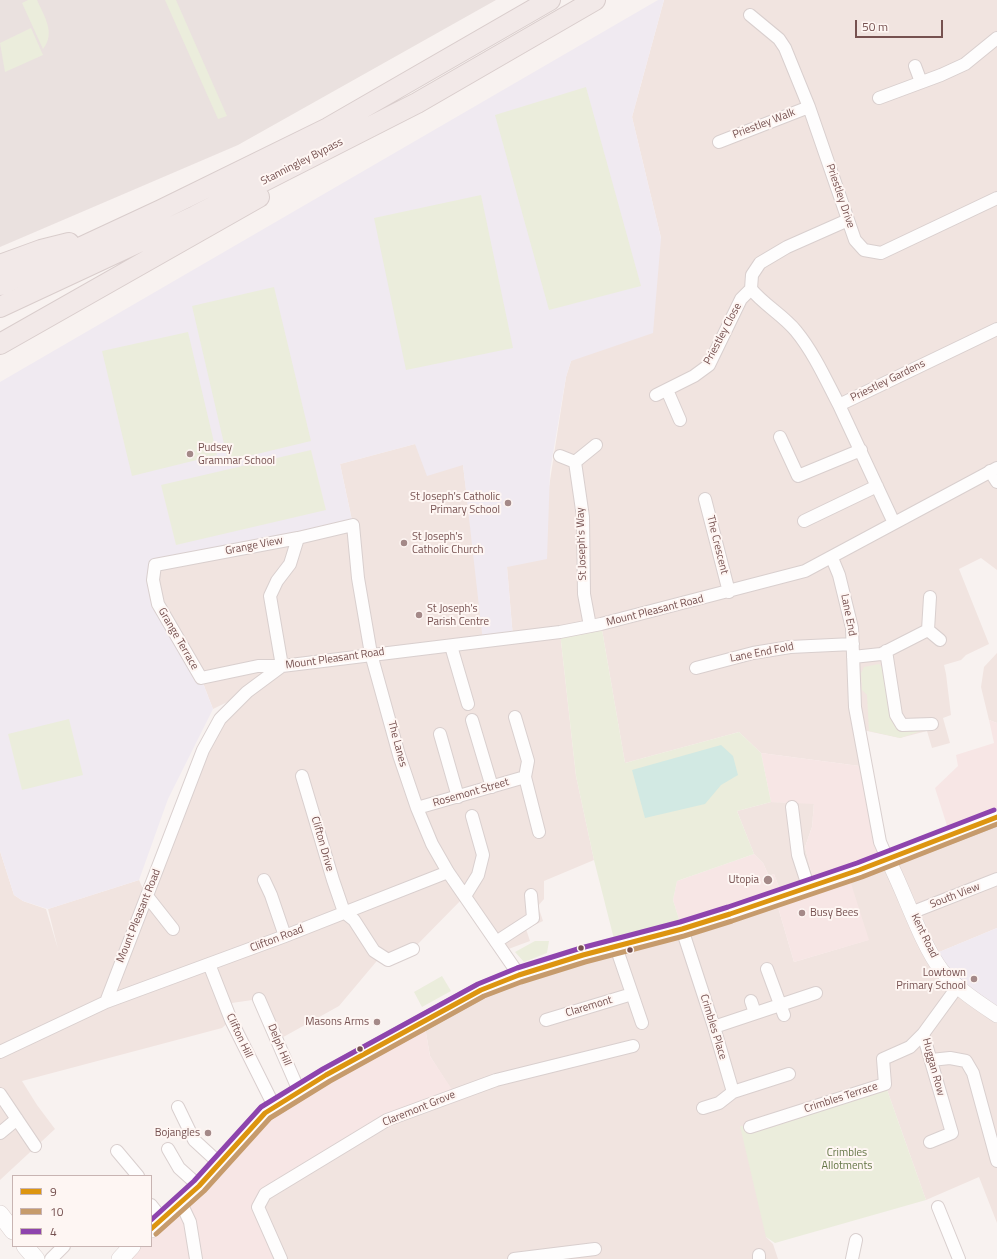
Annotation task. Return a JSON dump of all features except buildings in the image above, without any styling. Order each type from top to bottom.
[{"type":"highway","name":"Stanningley Bypass","points":[[0,284],[119,230],[328,128],[550,0]]},
{"type":"highway","name":"Stanningley Bypass","points":[[0,307],[195,216],[417,103],[595,0]]},
{"type":"highway","points":[[0,344],[198,233],[417,103]]},
{"type":"highway","points":[[0,265],[41,250],[119,230]]},
{"type":"main road","points":[[156,1224],[199,1186],[265,1113],[274,1106],[442,1010],[481,990],[520,975],[583,955],[682,929],[859,870],[997,817]]},
{"type":"main road","points":[[0,1214],[12,1230]]},
{"type":"main road","points":[[26,1247],[36,1259]]},
{"type":"main road","points":[[120,1259],[131,1247]]},
{"type":"street","name":"Priestley Drive","points":[[750,15],[786,48],[809,107],[855,240],[859,246],[872,253],[881,253],[997,198]]},
{"type":"street","points":[[879,98],[965,64],[997,38]]},
{"type":"street","points":[[915,66],[922,82]]},
{"type":"street","name":"Priestley Walk","points":[[720,142],[809,107]]},
{"type":"street","name":"Priestley Close","points":[[680,420],[662,393],[694,376],[709,365],[741,299],[751,289],[752,275],[760,263],[788,247],[848,220]]},
{"type":"street","points":[[751,289],[758,298],[795,329],[806,344],[839,405]]},
{"type":"street","name":"Priestley Gardens","points":[[894,523],[839,405],[997,329]]},
{"type":"street","points":[[780,436],[798,476],[861,450]]},
{"type":"street","points":[[560,456],[575,462],[596,445]]},
{"type":"street","name":"St Joseph's Way","points":[[575,462],[583,517],[584,594],[590,626]]},
{"type":"street","points":[[832,558],[994,470],[997,482]]},
{"type":"street","points":[[804,521],[877,486]]},
{"type":"street","name":"The Crescent","points":[[705,498],[729,592]]},
{"type":"street","name":"Grange View","points":[[155,565],[298,538],[353,525]]},
{"type":"street","name":"The Lanes","points":[[353,525],[358,578],[371,654],[399,755],[417,808],[432,844],[448,872],[520,975]]},
{"type":"street","points":[[282,666],[270,596],[277,581],[290,564],[298,538]]},
{"type":"street","name":"Mount Pleasant Road","points":[[106,1002],[203,750],[220,719],[247,692],[282,666],[544,634],[590,626],[729,592],[805,571],[832,558]]},
{"type":"street","name":"Lane End","points":[[832,558],[843,587],[852,628],[855,707],[858,729],[880,842],[887,858]]},
{"type":"street","name":"Grange Terrace","points":[[155,565],[153,580],[158,604],[200,678],[258,666],[282,666]]},
{"type":"street","points":[[928,630],[930,597]]},
{"type":"street","points":[[928,630],[940,640]]},
{"type":"street","points":[[854,658],[881,654],[928,630]]},
{"type":"street","name":"Lane End Fold","points":[[696,668],[753,653],[790,646],[853,644]]},
{"type":"street","points":[[450,646],[468,704]]},
{"type":"street","points":[[886,651],[896,715],[902,725],[932,724]]},
{"type":"street","points":[[515,717],[528,761],[525,777],[539,832]]},
{"type":"street","points":[[472,720],[492,787]]},
{"type":"street","points":[[440,734],[458,796]]},
{"type":"street","name":"Clifton Drive","points":[[302,776],[332,880],[344,912]]},
{"type":"street","name":"Rosemont Street","points":[[417,808],[525,777]]},
{"type":"street","points":[[792,807],[798,855],[808,886]]},
{"type":"street","points":[[465,896],[478,875],[483,855],[472,816]]},
{"type":"street","name":"Kent Road","points":[[887,858],[932,955],[943,972],[958,986],[997,1015]]},
{"type":"street","name":"Clifton Road","points":[[106,1002],[285,936],[448,872]]},
{"type":"street","name":"South View","points":[[912,912],[997,879]]},
{"type":"street","points":[[264,880],[271,895],[285,936]]},
{"type":"street","points":[[496,942],[533,918],[532,895]]},
{"type":"street","points":[[147,896],[173,929]]},
{"type":"street","points":[[344,912],[354,920],[374,951],[388,960],[413,949]]},
{"type":"street","name":"Crimbles Place","points":[[682,929],[714,1027],[733,1092]]},
{"type":"street","points":[[631,943],[632,994],[642,1023]]},
{"type":"street","name":"Clifton Hill","points":[[209,964],[231,1020],[274,1106]]},
{"type":"street","points":[[767,969],[782,1010]]},
{"type":"street","name":"Huggan Row","points":[[930,1142],[952,1133],[923,1034],[958,986]]},
{"type":"street","points":[[714,1027],[755,1014],[782,1010],[816,993]]},
{"type":"street","name":"Claremont","points":[[546,1020],[632,994]]},
{"type":"street","name":"Delph Hill","points":[[259,999],[299,1091]]},
{"type":"street","points":[[751,1001],[755,1014]]},
{"type":"street","points":[[0,1052],[106,1002]]},
{"type":"street","name":"Crimbles Terrace","points":[[750,1127],[885,1084],[883,1059],[910,1047],[923,1034]]},
{"type":"street","name":"Claremont Grove","points":[[281,1259],[258,1207],[265,1194],[358,1137],[387,1120],[489,1082],[633,1046]]},
{"type":"street","points":[[931,1060],[950,1058],[966,1061],[973,1073],[997,1161]]},
{"type":"street","points":[[703,1108],[718,1103],[733,1092],[789,1074]]},
{"type":"street","points":[[0,1094],[35,1146]]},
{"type":"street","points":[[178,1107],[194,1140],[219,1163]]},
{"type":"street","points":[[0,1133],[17,1119]]},
{"type":"street","points":[[168,1149],[178,1168],[199,1186]]},
{"type":"street","points":[[117,1151],[137,1175]]},
{"type":"street","points":[[181,1203],[190,1222],[196,1259]]},
{"type":"street","points":[[938,1207],[960,1259]]},
{"type":"street","points":[[152,1209],[156,1224]]},
{"type":"street","points":[[852,1259],[856,1240]]},
{"type":"street","points":[[51,1259],[63,1247]]},
{"type":"street","points":[[514,1259],[595,1249]]},
{"type":"shaded area","points":[[0,0],[496,0],[238,145],[0,247]]},
{"type":"shaded area","name":"Pudsey Grammar School","points":[[658,0],[664,0],[632,117],[661,238],[653,333],[571,361],[566,377],[550,471],[547,559],[507,567],[513,638],[483,642],[463,465],[427,476],[415,444],[340,464],[353,525],[155,565],[158,604],[201,678],[213,709],[168,799],[139,880],[48,909],[23,901],[14,895],[0,851],[0,382]]},
{"type":"shaded area","points":[[664,0],[997,0],[997,570],[981,558],[959,569],[989,644],[966,655],[961,660],[944,665],[951,715],[943,718],[950,743],[932,748],[927,731],[900,738],[858,729],[867,767],[761,753],[739,732],[625,763],[601,624],[560,632],[576,776],[594,860],[544,881],[544,899],[538,906],[543,921],[526,929],[530,941],[503,951],[465,896],[413,949],[381,956],[339,1006],[278,1040],[259,999],[225,1004],[231,1020],[222,1028],[22,1081],[37,1105],[55,1129],[0,1180],[0,851],[14,895],[23,901],[46,909],[58,949],[48,909],[139,880],[146,895],[203,750],[246,693],[213,709],[201,678],[158,604],[155,565],[353,525],[340,464],[415,444],[463,465],[474,553],[513,638],[507,567],[549,487],[566,377],[571,361],[661,238],[632,117]]},
{"type":"shaded area","points":[[997,653],[997,723],[989,720],[981,687],[984,667]]},
{"type":"shaded area","points":[[989,720],[997,723],[997,817],[950,835],[935,788],[958,766],[956,755],[994,743]]},
{"type":"shaded area","points":[[761,753],[867,767],[887,858],[848,874],[869,940],[794,962],[775,897],[682,929],[673,900],[677,881],[754,854],[763,863],[769,876],[774,874],[782,895],[814,884],[805,847],[812,827],[814,804],[771,802]]},
{"type":"shaded area","points":[[771,802],[814,803],[812,827],[805,847],[814,884],[782,895],[774,874],[769,876],[763,863],[754,854],[737,811]]},
{"type":"shaded area","points":[[997,817],[997,928],[932,955],[997,1015],[997,1223],[979,1177],[926,1200],[885,1084],[766,1237],[773,1244],[778,1259],[281,1259],[258,1207],[265,1194],[365,1133],[454,1094],[430,1056],[424,1021],[481,990],[775,897],[794,962],[868,940],[847,874]]},
{"type":"shaded area","name":"Lowtown Primary School","points":[[997,928],[997,1015],[932,955]]},
{"type":"shaded area","points":[[424,1021],[430,1056],[455,1094],[387,1120],[265,1194],[258,1207],[281,1259],[120,1259],[131,1247],[152,1247],[152,1228],[265,1113]]},
{"type":"green space","points":[[28,0],[37,0],[48,24],[49,37],[43,49],[22,3]]},
{"type":"green space","points":[[165,0],[176,0],[227,116],[218,119]]},
{"type":"green space","points":[[31,28],[43,55],[5,72],[0,43]]},
{"type":"green space","points":[[586,87],[641,286],[549,310],[495,115]]},
{"type":"green space","points":[[481,195],[513,348],[406,370],[374,218]]},
{"type":"green space","points":[[274,287],[311,441],[228,461],[192,306]]},
{"type":"green space","points":[[188,332],[217,455],[132,476],[102,351]]},
{"type":"green space","points":[[311,450],[326,510],[176,545],[161,485]]},
{"type":"green space","points":[[601,624],[625,763],[739,732],[761,753],[771,802],[737,811],[754,854],[677,881],[673,900],[682,929],[616,947],[594,860],[576,776],[560,632]]},
{"type":"green space","points":[[879,664],[884,670],[903,730],[921,731],[900,738],[869,731],[867,695],[862,690],[861,673],[864,667]]},
{"type":"green space","points":[[69,719],[83,775],[22,790],[8,734]]},
{"type":"green space","points":[[535,941],[549,941],[547,953],[524,962],[515,952]]},
{"type":"green space","points":[[442,976],[451,991],[422,1007],[414,992]]},
{"type":"green space","name":"Crimbles Allotments","points":[[885,1084],[926,1200],[775,1243],[766,1237],[740,1126],[750,1127]]},
{"type":"water","points":[[721,745],[733,756],[738,775],[721,785],[705,804],[645,818],[632,770]]},
{"type":"transit line","name":"4","points":[[152,1219],[194,1181],[261,1107],[323,1069],[478,984],[517,968],[581,948],[680,922],[728,907],[857,863],[994,810]]},
{"type":"transit line","name":"9","points":[[152,1228],[199,1186],[265,1113],[326,1075],[481,990],[519,975],[583,955],[682,929],[730,914],[859,870],[997,817]]},
{"type":"transit line","name":"10","points":[[156,1234],[204,1191],[270,1118],[330,1081],[484,996],[521,982],[585,962],[684,936],[732,921],[862,877],[997,824]]},
{"type":"place","name":"Pudsey Grammar School","points":[[190,454]]},
{"type":"place","name":"St Joseph's Catholic Primary School","points":[[508,503]]},
{"type":"place","name":"St Joseph's Catholic Church","points":[[404,543]]},
{"type":"place","name":"St Joseph's Parish Centre","points":[[419,615]]},
{"type":"place","name":"Utopia","points":[[768,880]]},
{"type":"place","name":"Busy Bees","points":[[802,913]]},
{"type":"place","name":"Lowtown Primary School","points":[[974,979]]},
{"type":"place","name":"Masons Arms","points":[[377,1022]]},
{"type":"place","name":"Bojangles","points":[[208,1133]]}]
